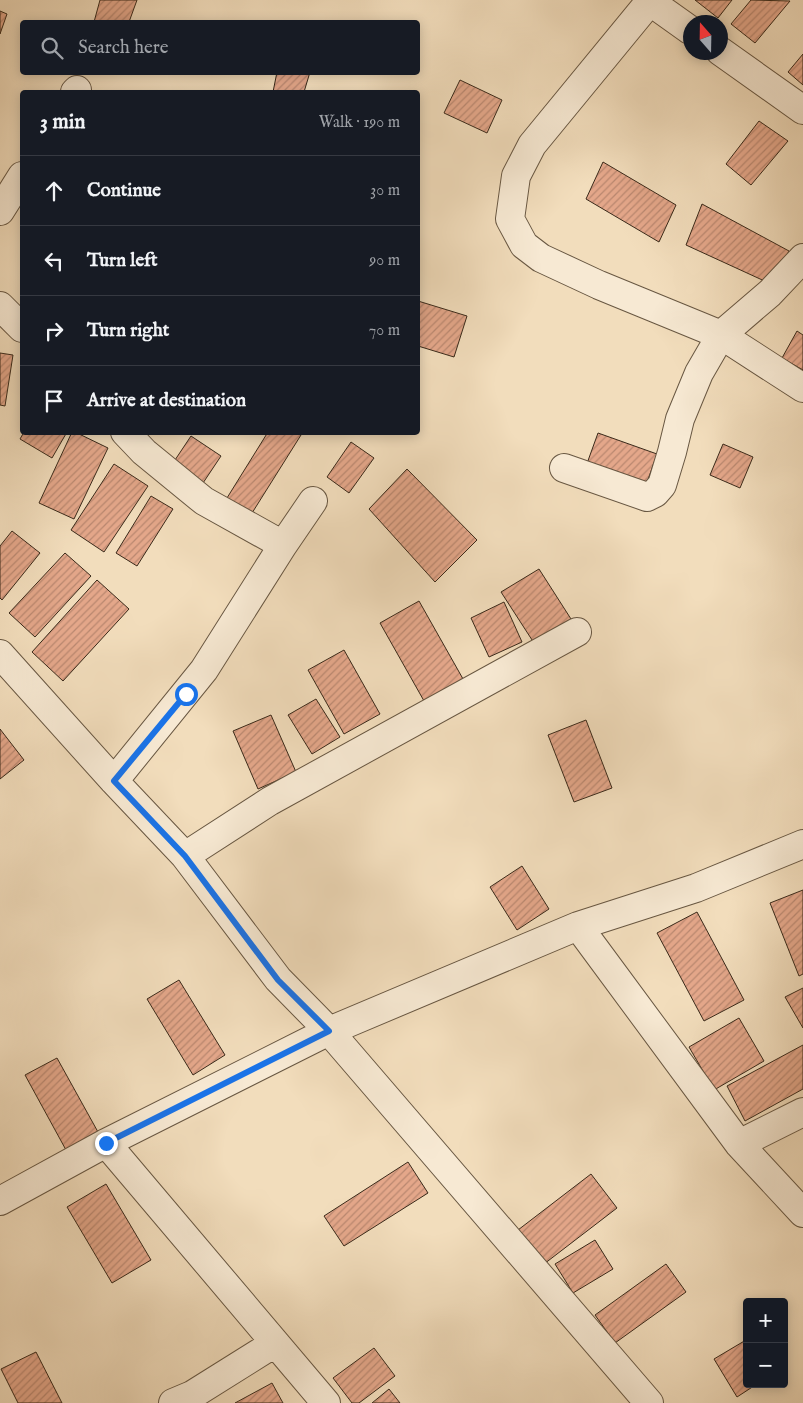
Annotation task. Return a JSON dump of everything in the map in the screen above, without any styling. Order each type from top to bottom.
[{"type":"street","points":[[683,25],[650,0],[532,145],[516,176],[510,219],[524,245],[541,258],[599,285],[721,335],[803,388]]},
{"type":"street","points":[[728,57],[803,110]]},
{"type":"street","points":[[0,211],[20,179]]},
{"type":"street","points":[[564,468],[647,496],[655,493],[662,485],[680,419],[699,373],[721,335],[770,293],[803,258]]},
{"type":"street","points":[[0,306],[20,326]]},
{"type":"street","points":[[132,435],[150,442],[204,501],[283,545]]},
{"type":"street","points":[[114,781],[204,670],[312,501]]},
{"type":"street","points":[[185,856],[270,801],[577,632]]},
{"type":"street","points":[[0,654],[114,781],[185,856],[278,980],[329,1031],[649,1403]]},
{"type":"street","points":[[0,1201],[106,1143],[329,1031],[578,926],[696,888],[803,844]]},
{"type":"street","points":[[578,926],[739,1144],[803,1212]]},
{"type":"street","points":[[739,1144],[803,1112]]},
{"type":"street","points":[[106,1143],[326,1403]]},
{"type":"street","points":[[173,1403],[192,1395],[275,1343]]},
{"type":"building","points":[[100,0],[137,0],[130,20],[95,20]]},
{"type":"building","points":[[695,0],[732,0],[720,15],[714,15]]},
{"type":"building","points":[[751,0],[790,1],[755,43],[731,24]]},
{"type":"building","points":[[0,11],[7,14],[0,34]]},
{"type":"building","points":[[803,54],[803,85],[788,72]]},
{"type":"building","points":[[276,75],[309,75],[305,90],[273,90]]},
{"type":"building","points":[[460,80],[502,100],[487,133],[444,113]]},
{"type":"building","points":[[759,121],[788,141],[751,185],[726,164]]},
{"type":"building","points":[[603,162],[676,205],[659,242],[586,199]]},
{"type":"building","points":[[702,204],[789,251],[771,284],[686,245]]},
{"type":"building","points":[[420,302],[467,316],[454,357],[420,347]]},
{"type":"building","points":[[797,331],[803,335],[803,370],[782,358]]},
{"type":"building","points":[[0,353],[13,355],[5,406],[0,405]]},
{"type":"building","points":[[598,433],[657,454],[644,491],[585,469]]},
{"type":"building","points":[[22,435],[65,435],[52,458],[20,439]]},
{"type":"building","points":[[71,435],[81,435],[108,448],[74,519],[39,503]]},
{"type":"building","points":[[266,435],[301,435],[247,521],[222,506]]},
{"type":"building","points":[[191,436],[221,456],[201,486],[171,466]]},
{"type":"building","points":[[351,442],[374,458],[349,493],[327,477]]},
{"type":"building","points":[[723,444],[753,457],[740,488],[710,475]]},
{"type":"building","points":[[114,464],[148,486],[104,552],[71,530]]},
{"type":"building","points":[[407,469],[477,540],[435,582],[369,509]]},
{"type":"building","points":[[151,496],[173,509],[137,566],[116,553]]},
{"type":"building","points":[[12,531],[40,553],[2,600],[0,598],[0,546]]},
{"type":"building","points":[[65,553],[91,576],[35,637],[9,613]]},
{"type":"building","points":[[539,569],[571,619],[534,643],[501,592]]},
{"type":"building","points":[[97,580],[129,609],[63,681],[32,652]]},
{"type":"building","points":[[419,601],[467,686],[428,708],[380,623]]},
{"type":"building","points":[[504,602],[522,642],[489,657],[471,618]]},
{"type":"building","points":[[344,650],[380,714],[344,734],[308,670]]},
{"type":"building","points":[[316,699],[340,737],[312,754],[288,715]]},
{"type":"building","points":[[271,715],[296,772],[258,789],[233,731]]},
{"type":"building","points":[[586,720],[612,788],[574,802],[548,735]]},
{"type":"building","points":[[0,729],[24,760],[0,779]]},
{"type":"building","points":[[522,866],[549,909],[517,930],[490,887]]},
{"type":"building","points":[[803,890],[803,974],[799,976],[770,903]]},
{"type":"building","points":[[697,912],[744,1000],[704,1021],[657,933]]},
{"type":"building","points":[[179,980],[225,1055],[193,1075],[147,999]]},
{"type":"building","points":[[803,988],[803,1028],[785,997]]},
{"type":"building","points":[[739,1018],[764,1061],[714,1090],[689,1047]]},
{"type":"building","points":[[803,1045],[803,1089],[745,1121],[727,1086]]},
{"type":"building","points":[[57,1058],[98,1132],[66,1150],[25,1075]]},
{"type":"building","points":[[408,1162],[428,1193],[344,1246],[324,1216]]},
{"type":"building","points":[[591,1174],[617,1208],[544,1264],[518,1230]]},
{"type":"building","points":[[106,1184],[151,1260],[112,1283],[67,1207]]},
{"type":"building","points":[[595,1240],[613,1269],[573,1293],[555,1264]]},
{"type":"building","points":[[666,1264],[686,1292],[615,1343],[595,1315]]},
{"type":"building","points":[[743,1342],[743,1388],[751,1388],[737,1397],[714,1359]]},
{"type":"building","points":[[374,1348],[395,1376],[359,1403],[352,1403],[333,1378]]},
{"type":"building","points":[[36,1352],[62,1403],[18,1403],[1,1369]]},
{"type":"building","points":[[272,1383],[283,1403],[235,1403]]},
{"type":"building","points":[[389,1389],[400,1403],[372,1403]]},
{"type":"route","points":[[106,1143],[329,1031],[278,980],[185,856],[114,781],[186,694]]}]
